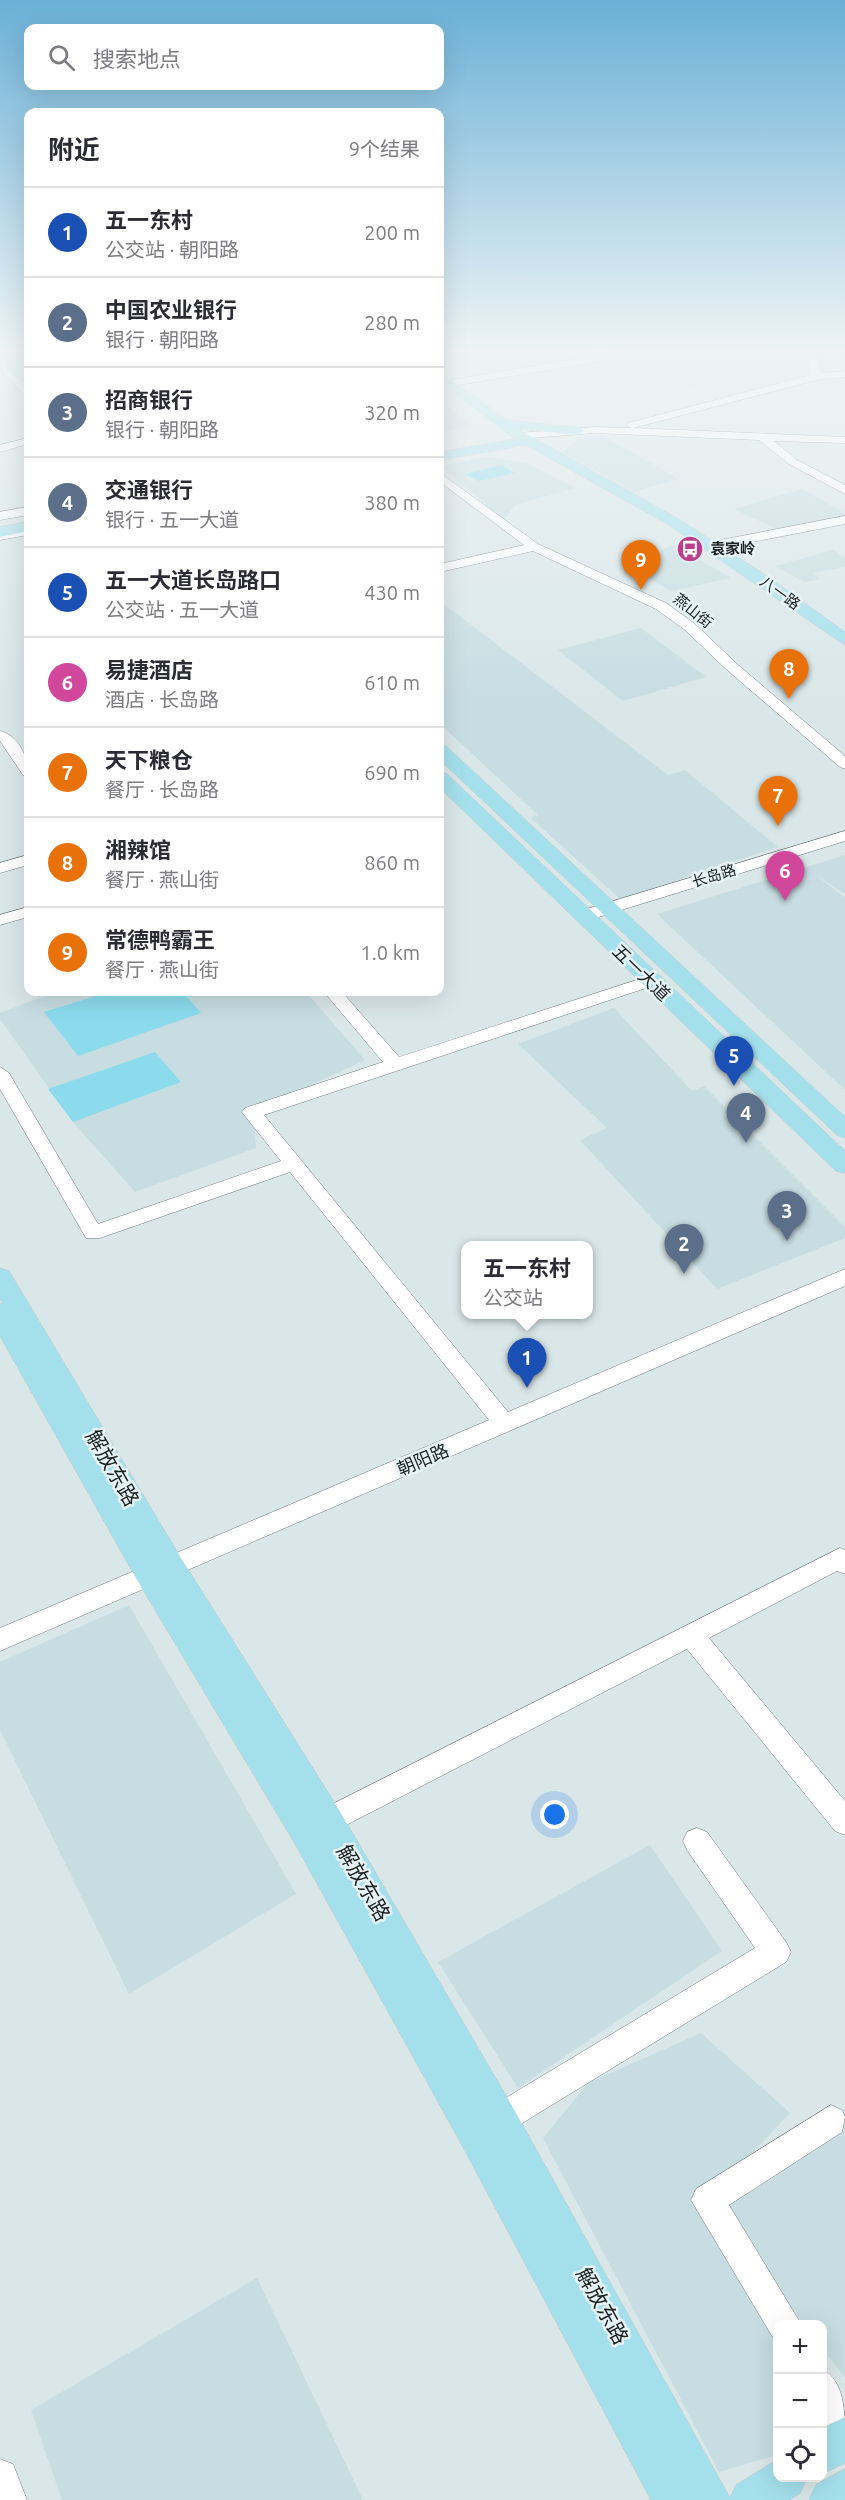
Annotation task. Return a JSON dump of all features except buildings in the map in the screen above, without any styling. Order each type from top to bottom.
[{"type":"main road","name":"八一路","points":[[555,467],[660,524],[744,580],[845,655]]},
{"type":"main road","name":"八一路","points":[[575,467],[711,546],[845,640]]},
{"type":"main road","points":[[0,526],[24,522]]},
{"type":"main road","name":"五一大道","points":[[444,755],[845,1130]]},
{"type":"main road","name":"五一大道","points":[[444,782],[649,981],[845,1166]]},
{"type":"main road","name":"解放东路","points":[[0,1277],[158,1568]]},
{"type":"main road","name":"解放东路","points":[[0,1313],[317,1826],[488,2126],[709,2500]]},
{"type":"main road","name":"解放东路","points":[[488,2126],[675,2500]]},
{"type":"main road","points":[[827,2449],[845,2438]]},
{"type":"main road","points":[[751,2500],[779,2482]]},
{"type":"main road","points":[[831,2500],[845,2491]]},
{"type":"street","points":[[802,467],[845,490]]},
{"type":"street","name":"燕山街","points":[[444,480],[534,547],[661,606],[690,627],[845,764]]},
{"type":"street","points":[[711,546],[845,520]]},
{"type":"street","points":[[444,567],[534,547]]},
{"type":"street","points":[[0,735],[8,740],[24,766]]},
{"type":"street","name":"长岛路","points":[[583,916],[845,836]]},
{"type":"street","points":[[0,861],[24,855]]},
{"type":"street","points":[[0,868],[24,861]]},
{"type":"street","points":[[0,920],[24,913]]},
{"type":"street","points":[[500,1418],[252,1112],[649,981]]},
{"type":"street","points":[[336,996],[395,1065]]},
{"type":"street","points":[[0,1073],[93,1233],[294,1163]]},
{"type":"street","name":"朝阳路","points":[[0,1640],[158,1568],[845,1268]]},
{"type":"street","name":"朝阳路","points":[[0,1630],[158,1568],[845,1277]]},
{"type":"street","points":[[317,1826],[840,1558],[845,1564]]},
{"type":"street","points":[[691,1635],[845,1822]]},
{"type":"street","points":[[488,2126],[719,1984],[776,1952],[697,1841]]},
{"type":"street","points":[[781,2320],[707,2200],[831,2121]]},
{"type":"street","points":[[827,2394],[845,2422]]},
{"type":"street","points":[[0,2477],[9,2500]]},
{"type":"shaded area","points":[[444,467],[534,467],[576,488],[515,505],[504,520]]},
{"type":"shaded area","points":[[495,467],[505,467],[515,473],[478,481],[465,474]]},
{"type":"shaded area","points":[[589,467],[657,467],[679,479],[633,492]]},
{"type":"shaded area","points":[[802,489],[845,513],[845,517],[778,530],[734,509]]},
{"type":"shaded area","points":[[674,545],[731,578],[671,591],[626,565]]},
{"type":"shaded area","points":[[833,550],[845,558],[845,567],[813,573],[821,579],[804,582],[775,566]]},
{"type":"shaded area","points":[[444,604],[668,775],[685,770],[778,847],[620,899],[531,818],[538,815],[444,728]]},
{"type":"shaded area","points":[[641,628],[706,677],[623,701],[558,650]]},
{"type":"shaded area","points":[[845,855],[845,894],[816,875],[845,898],[845,1090],[657,914]]},
{"type":"shaded area","points":[[45,996],[309,996],[365,1060],[253,1112],[256,1148],[135,1192],[73,1122],[0,1019],[0,1013]]},
{"type":"shaded area","points":[[96,996],[186,996],[201,1013],[78,1056],[44,1012]]},
{"type":"shaded area","points":[[614,1008],[692,1091],[704,1086],[845,1227],[845,1238],[717,1289],[580,1140],[607,1128],[518,1044]]},
{"type":"shaded area","points":[[155,1052],[181,1082],[73,1122],[48,1089]]},
{"type":"shaded area","points":[[129,1605],[296,1894],[129,1994],[0,1730],[0,1662]]},
{"type":"shaded area","points":[[650,1845],[722,1951],[518,2088],[438,1962]]},
{"type":"shaded area","points":[[701,2033],[790,2113],[710,2198],[845,2108],[845,2378],[827,2354],[827,2320],[801,2320],[710,2204],[773,2328],[773,2456],[719,2472],[543,2138],[588,2083]]},
{"type":"shaded area","points":[[257,2278],[363,2500],[62,2500],[31,2410]]},
{"type":"place","name":"袁家岭","points":[[690,549]]},
{"type":"place","name":"常德鸭霸王","points":[[641,590]]},
{"type":"place","name":"湘辣馆","points":[[789,699]]},
{"type":"place","name":"天下粮仓","points":[[778,826]]},
{"type":"place","name":"易捷酒店","points":[[785,901]]},
{"type":"place","name":"五一大道长岛路口","points":[[734,1086]]},
{"type":"place","name":"交通银行","points":[[746,1143]]},
{"type":"place","name":"招商银行","points":[[787,1241]]},
{"type":"place","name":"中国农业银行","points":[[684,1274]]},
{"type":"place","name":"五一东村","points":[[527,1388]]}]
